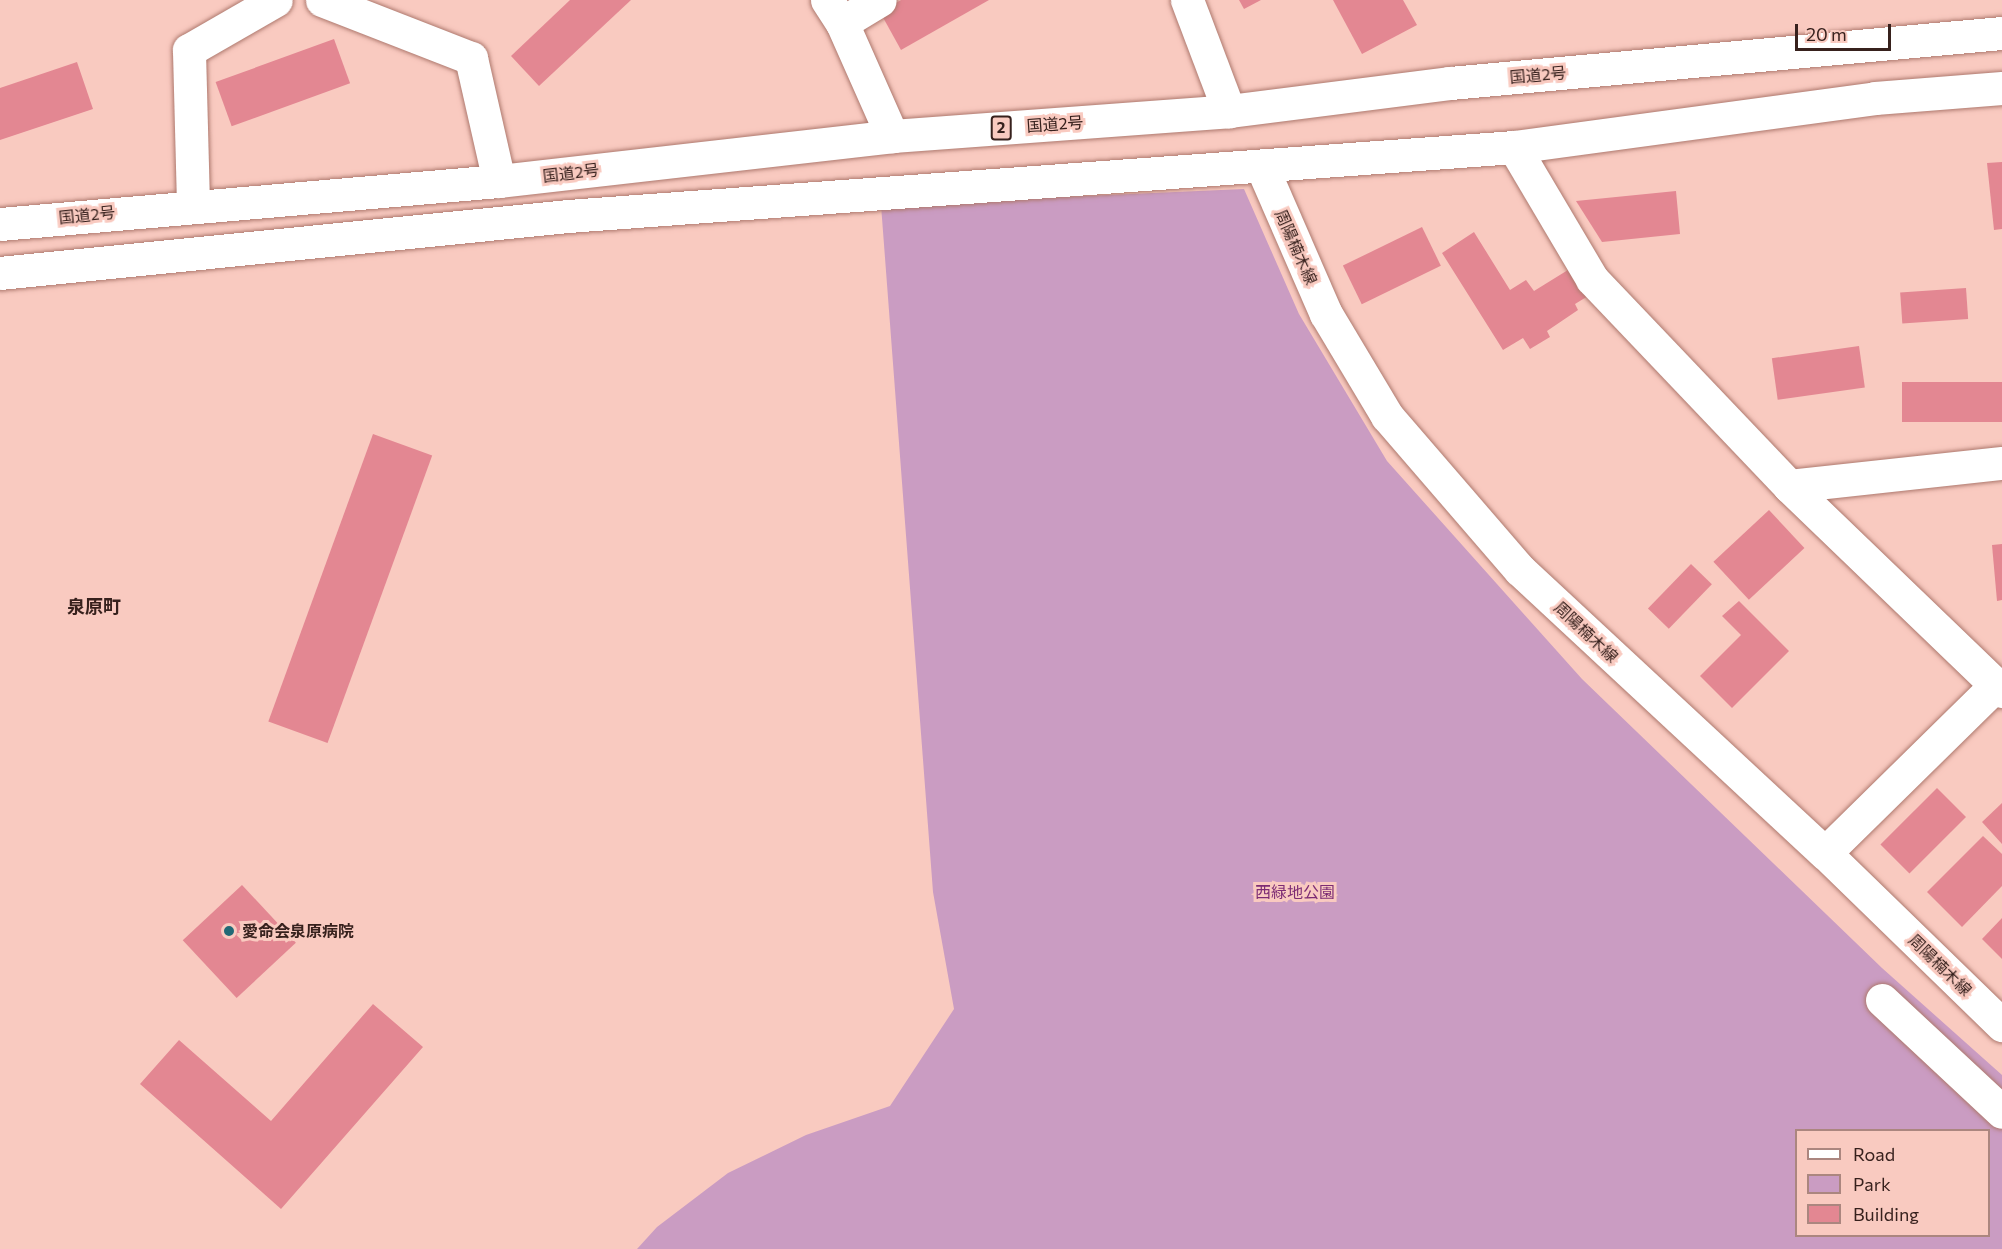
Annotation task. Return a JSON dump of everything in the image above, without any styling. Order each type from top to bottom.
[{"type":"main road","points":[[193,204],[189,50],[276,0]]},
{"type":"main road","points":[[322,0],[471,58],[499,181]]},
{"type":"main road","points":[[880,0],[834,12],[892,136]]},
{"type":"main road","points":[[1187,0],[1229,111]]},
{"type":"main road","name":"国道2号","points":[[0,224],[193,204],[499,181],[892,136],[1229,111],[1450,83],[2002,33]]},
{"type":"main road","points":[[0,273],[568,216],[1515,147],[1875,98],[2002,88]]},
{"type":"main road","points":[[1515,147],[1592,279],[1789,486],[1999,688],[1825,853]]},
{"type":"main road","name":"周陽楠木線","points":[[1262,167],[1326,314],[1387,416],[1520,570],[1825,853],[2002,1025]]},
{"type":"main road","points":[[1789,486],[2002,463]]},
{"type":"main road","points":[[1882,1000],[2002,1112]]},
{"type":"green space","name":"西緑地公園","points":[[1244,189],[1299,314],[1387,461],[1582,679],[1882,968],[2002,1075],[2002,1249],[637,1249],[657,1227],[728,1173],[806,1135],[890,1106],[954,1009],[933,892],[881,205]]},
{"type":"building","points":[[570,0],[631,0],[539,86],[511,56]]},
{"type":"building","points":[[901,0],[989,0],[901,50],[880,12]]},
{"type":"building","points":[[1239,0],[1261,0],[1244,9]]},
{"type":"building","points":[[1333,0],[1403,0],[1417,25],[1362,54]]},
{"type":"building","points":[[334,39],[350,83],[232,126],[216,82]]},
{"type":"building","points":[[77,62],[93,109],[0,140],[0,88]]},
{"type":"building","points":[[2002,162],[2002,229],[1994,230],[1987,163]]},
{"type":"building","points":[[1676,191],[1680,234],[1602,242],[1576,201]]},
{"type":"building","points":[[1422,227],[1441,266],[1362,304],[1343,266]]},
{"type":"building","points":[[1474,232],[1510,290],[1526,280],[1534,291],[1576,265],[1593,293],[1575,304],[1578,310],[1547,331],[1550,337],[1530,349],[1523,338],[1503,350],[1442,253]]},
{"type":"building","points":[[1966,288],[1968,319],[1902,324],[1900,293]]},
{"type":"building","points":[[1859,346],[1865,388],[1778,400],[1772,358]]},
{"type":"building","points":[[1902,382],[2002,382],[2002,422],[1902,422]]},
{"type":"building","points":[[373,434],[432,456],[328,743],[268,722]]},
{"type":"building","points":[[1769,510],[1804,548],[1749,600],[1713,562]]},
{"type":"building","points":[[2002,544],[2002,600],[1997,601],[1992,545]]},
{"type":"building","points":[[1691,564],[1712,584],[1669,629],[1648,609]]},
{"type":"building","points":[[1739,601],[1789,651],[1732,708],[1700,676],[1741,635],[1722,616]]},
{"type":"building","points":[[1937,788],[1966,817],[1909,874],[1880,845]]},
{"type":"building","points":[[2002,803],[2002,844],[1982,822]]},
{"type":"building","points":[[1983,836],[2002,854],[2002,886],[1962,927],[1927,892]]},
{"type":"building","points":[[242,885],[296,943],[237,998],[183,940]]},
{"type":"building","points":[[2002,918],[2002,959],[1982,939]]},
{"type":"building","points":[[373,1004],[423,1047],[281,1209],[140,1084],[179,1040],[271,1121]]},
{"type":"place","name":"愛命会泉原病院","points":[[229,931]]},
{"type":"district","name":"泉原町","points":[[94,606]]}]
